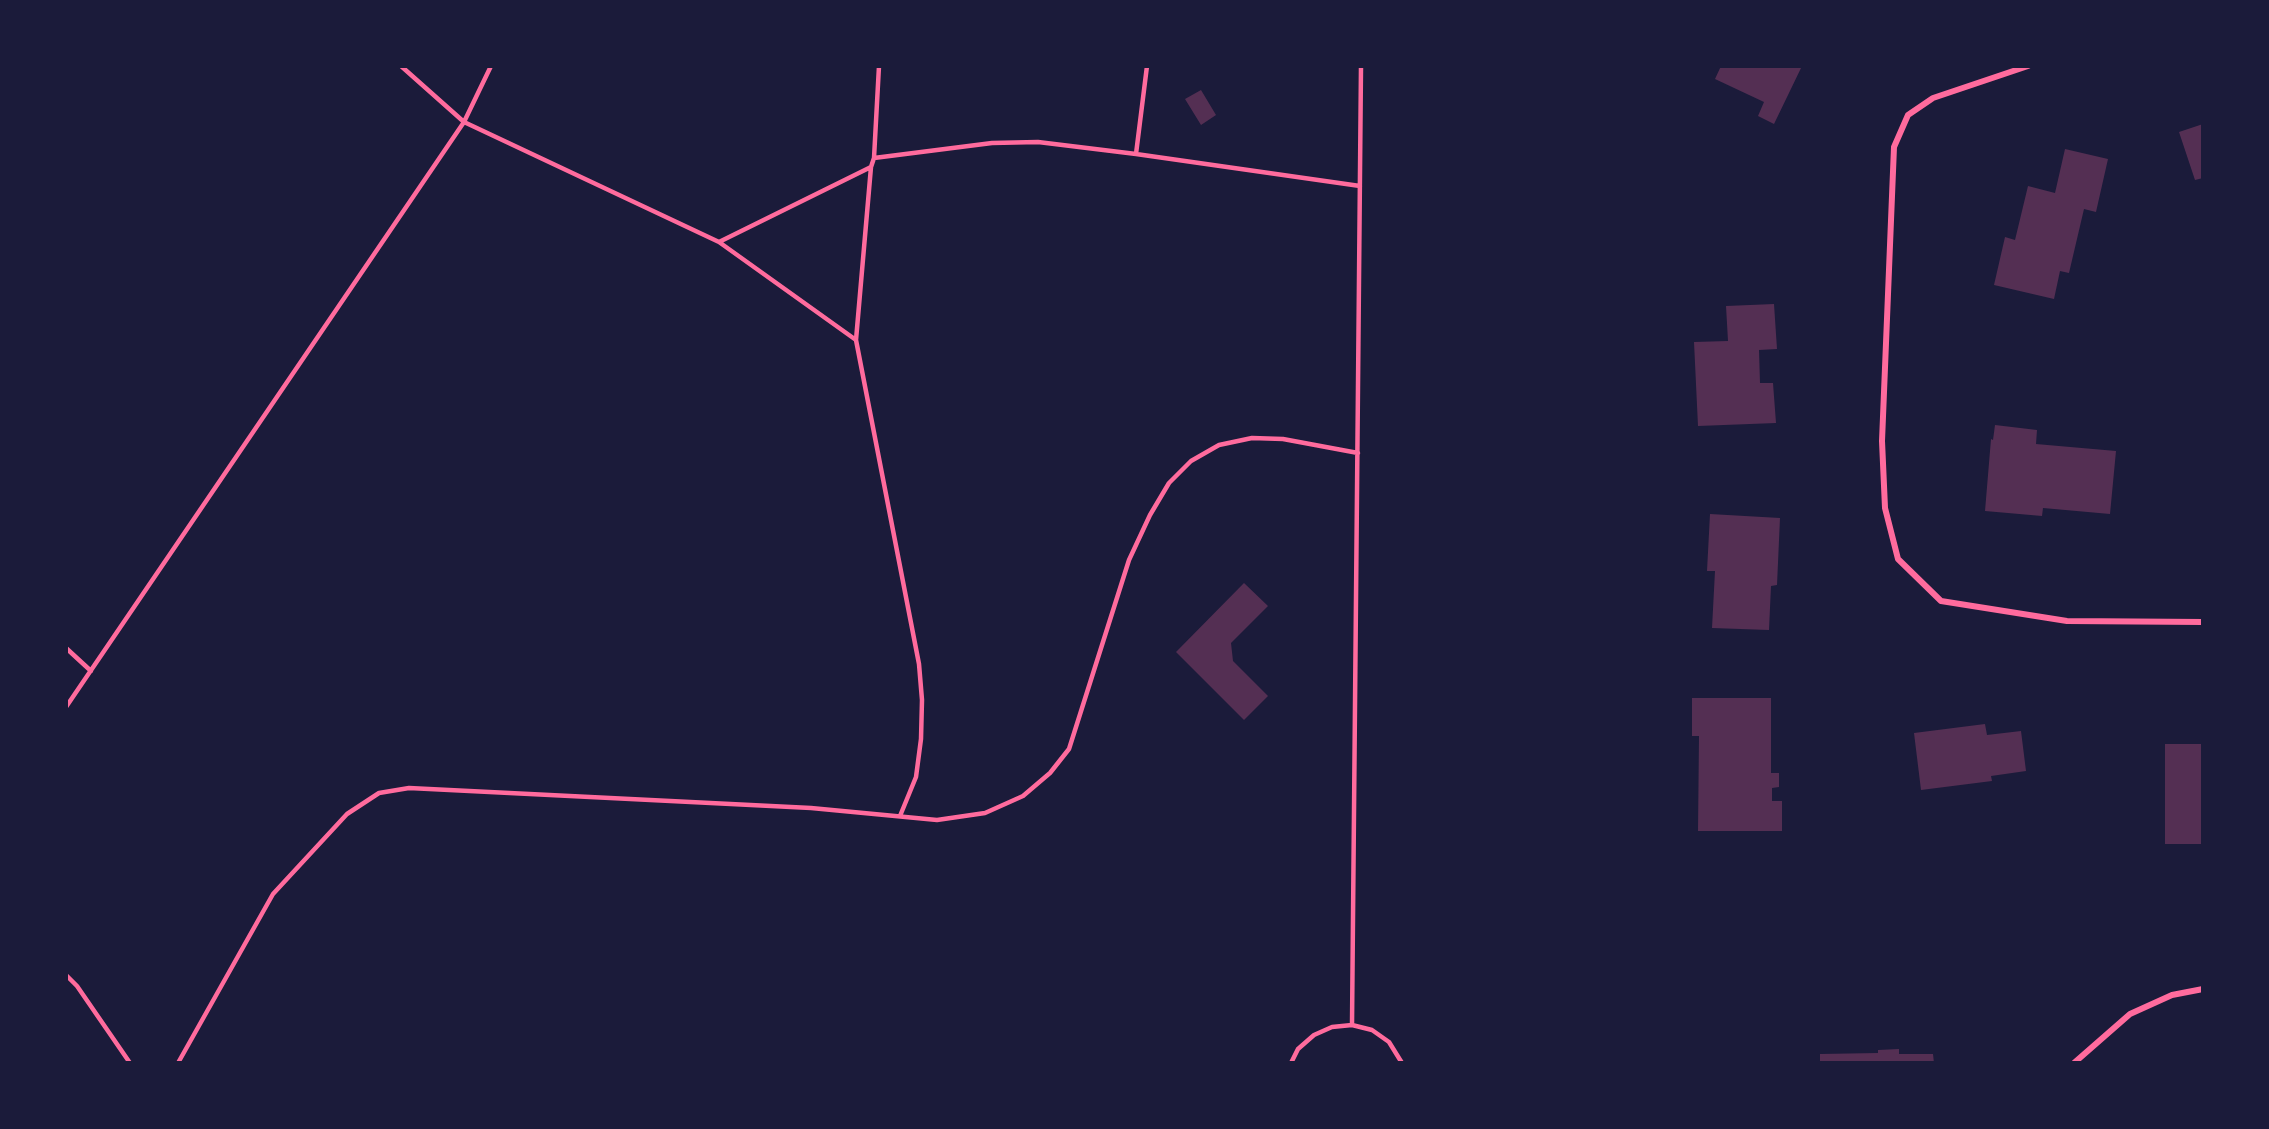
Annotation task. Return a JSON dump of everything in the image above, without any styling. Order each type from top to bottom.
[{"type":"street","points":[[2028,66],[1933,98],[1908,115],[1894,147],[1882,441],[1885,508],[1898,559],[1941,601],[2067,621],[2203,622]]},
{"type":"street","points":[[2074,1063],[2130,1014],[2172,994],[2203,989]]},
{"type":"lane","points":[[401,66],[464,122],[719,242],[856,340]]},
{"type":"lane","points":[[66,707],[464,122],[491,66]]},
{"type":"lane","points":[[879,66],[874,158],[871,167],[856,340],[919,664],[922,700],[921,739],[916,777],[900,816]]},
{"type":"lane","points":[[1136,154],[1147,66]]},
{"type":"lane","points":[[1352,1025],[1361,66]]},
{"type":"lane","points":[[874,158],[992,142],[1038,142],[1360,186]]},
{"type":"lane","points":[[719,242],[871,167]]},
{"type":"lane","points":[[178,1063],[273,894],[347,814],[379,793],[409,788],[811,808],[937,820],[985,813],[1023,796],[1050,773],[1069,749],[1137,542],[1169,483],[1191,460],[1220,445],[1252,438],[1283,439],[1358,453]]},
{"type":"lane","points":[[66,648],[91,671]]},
{"type":"lane","points":[[66,975],[77,986],[130,1063]]},
{"type":"lane","points":[[1291,1063],[1299,1049],[1314,1035],[1332,1027],[1352,1025],[1372,1030],[1389,1042],[1402,1063]]},
{"type":"building","points":[[1721,66],[1802,66],[1774,124],[1758,116],[1764,102],[1715,79]]},
{"type":"building","points":[[1201,90],[1216,115],[1201,125],[1185,99]]},
{"type":"building","points":[[2203,124],[2203,178],[2195,180],[2179,132]]},
{"type":"building","points":[[2065,149],[2108,159],[2096,212],[2084,209],[2069,273],[2060,271],[2054,299],[1994,285],[2005,237],[2015,240],[2028,186],[2055,193]]},
{"type":"building","points":[[1774,304],[1777,349],[1759,350],[1760,383],[1773,383],[1776,423],[1698,426],[1694,342],[1728,341],[1726,306]]},
{"type":"building","points":[[1995,425],[2037,430],[2036,444],[2116,451],[2110,514],[2043,508],[2042,516],[1985,511],[1991,439],[1993,440]]},
{"type":"building","points":[[1710,514],[1780,518],[1777,585],[1771,586],[1769,630],[1712,628],[1715,571],[1707,571]]},
{"type":"building","points":[[1244,583],[1268,606],[1231,643],[1233,661],[1268,696],[1244,720],[1176,652]]},
{"type":"building","points":[[1692,698],[1771,698],[1771,773],[1779,773],[1779,787],[1772,788],[1772,801],[1782,801],[1782,831],[1698,831],[1699,736],[1692,736]]},
{"type":"building","points":[[1985,724],[1987,735],[2021,731],[2026,771],[1991,776],[1992,781],[1921,790],[1914,733]]},
{"type":"building","points":[[2165,744],[2203,744],[2203,844],[2165,844]]},
{"type":"building","points":[[1899,1049],[1899,1054],[1933,1054],[1934,1063],[1820,1063],[1820,1054],[1878,1053],[1878,1050]]}]
